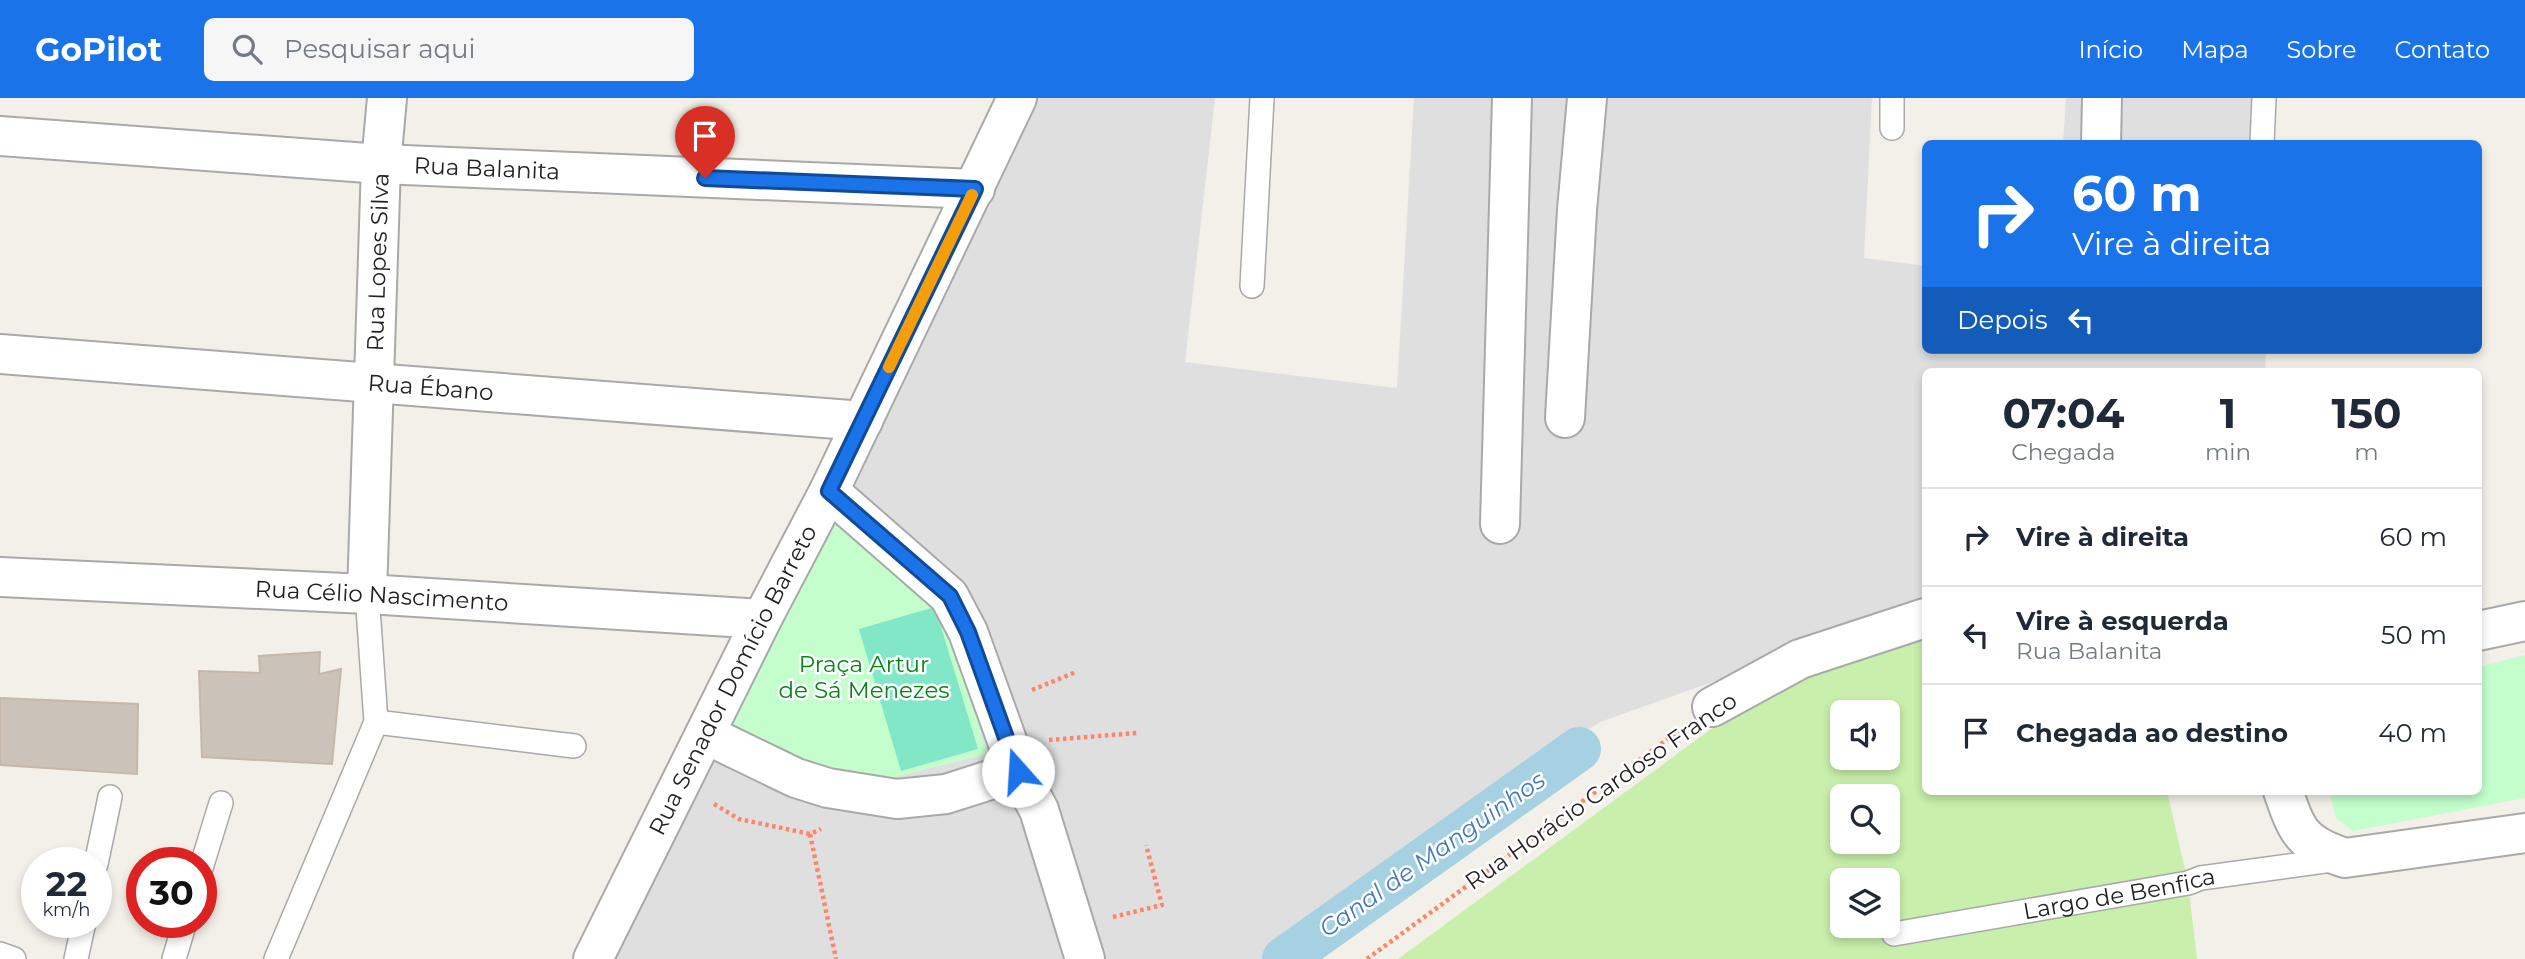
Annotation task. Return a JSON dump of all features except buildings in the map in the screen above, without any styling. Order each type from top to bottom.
[{"type":"street","name":"Rua Lopes Silva","points":[[367,594],[381,164],[387,98]]},
{"type":"street","name":"Rua Senador Domício Barreto","points":[[593,959],[762,619],[829,491],[1017,98]]},
{"type":"street","points":[[1500,524],[1512,98]]},
{"type":"street","points":[[1565,418],[1577,210],[1587,98]]},
{"type":"street","points":[[2101,140],[2102,98]]},
{"type":"street","name":"Rua Balanita","points":[[0,136],[381,164],[975,189]]},
{"type":"street","name":"Rua Ébano","points":[[0,354],[863,421]]},
{"type":"street","points":[[829,491],[950,596],[968,632],[1014,758],[1039,810],[1080,943]]},
{"type":"street","name":"Rua Célio Nascimento","points":[[0,577],[367,594],[762,619]]},
{"type":"street","name":"Rua Horácio Cardoso Franco","points":[[1712,707],[1800,659],[1922,619]]},
{"type":"street","points":[[2482,630],[2525,621]]},
{"type":"street","points":[[705,734],[796,778],[828,788],[897,799],[946,794],[1014,758]]},
{"type":"street","points":[[2284,795],[2293,821],[2308,841],[2326,852],[2345,858]]},
{"type":"street","name":"Largo de Benfica","points":[[2345,858],[2525,833]]},
{"type":"lane","points":[[1252,286],[1262,98]]},
{"type":"lane","points":[[1892,98],[1892,128]]},
{"type":"lane","points":[[2263,140],[2264,98]]},
{"type":"lane","points":[[276,959],[376,722],[367,594]]},
{"type":"lane","points":[[376,722],[574,746]]},
{"type":"lane","points":[[100,847],[110,797]]},
{"type":"lane","points":[[207,847],[221,803]]},
{"type":"lane","name":"Largo de Benfica","points":[[1900,933],[2188,883],[2201,878],[2345,858]]},
{"type":"lane","points":[[76,959],[81,938]]},
{"type":"lane","points":[[174,959],[180,938]]},
{"type":"lane","points":[[0,954],[14,959]]},
{"type":"path","points":[[996,705],[1076,672]]},
{"type":"path","name":"Rua Horácio Cardoso Franco","points":[[1367,959],[1712,707]]},
{"type":"path","points":[[1014,758],[1070,737],[1137,733]]},
{"type":"path","points":[[828,788],[810,834],[836,959]]},
{"type":"path","points":[[1080,943],[1162,905],[1146,845]]},
{"type":"shaded area","points":[[1037,98],[1215,98],[1185,362],[1397,388],[1414,98],[1872,98],[1864,258],[1922,266],[1922,354],[2266,354],[2265,368],[1922,368],[1922,621],[1825,642],[1600,722],[1519,772],[1261,959],[610,959],[872,416]]},
{"type":"shaded area","points":[[2066,98],[2275,98],[2274,140],[2063,140]]},
{"type":"green space","name":"Praça Artur de Sá Menezes","points":[[839,509],[943,598],[987,754],[887,779],[809,768],[726,734]]},
{"type":"green space","points":[[935,607],[978,749],[901,771],[859,629]]},
{"type":"green space","points":[[1922,629],[1922,795],[2168,795],[2188,883],[2197,959],[1398,959],[1767,688]]},
{"type":"green space","points":[[2525,655],[2525,798],[2353,831],[2336,818],[2330,795],[2482,795],[2482,666]]},
{"type":"waterway","name":"Canal de Manguinhos","points":[[1284,959],[1579,749]]},
{"type":"slow traffic","points":[[889,367],[972,195]]},
{"type":"route","points":[[705,178],[975,189],[829,491],[950,596],[968,632],[1018,771]]}]
